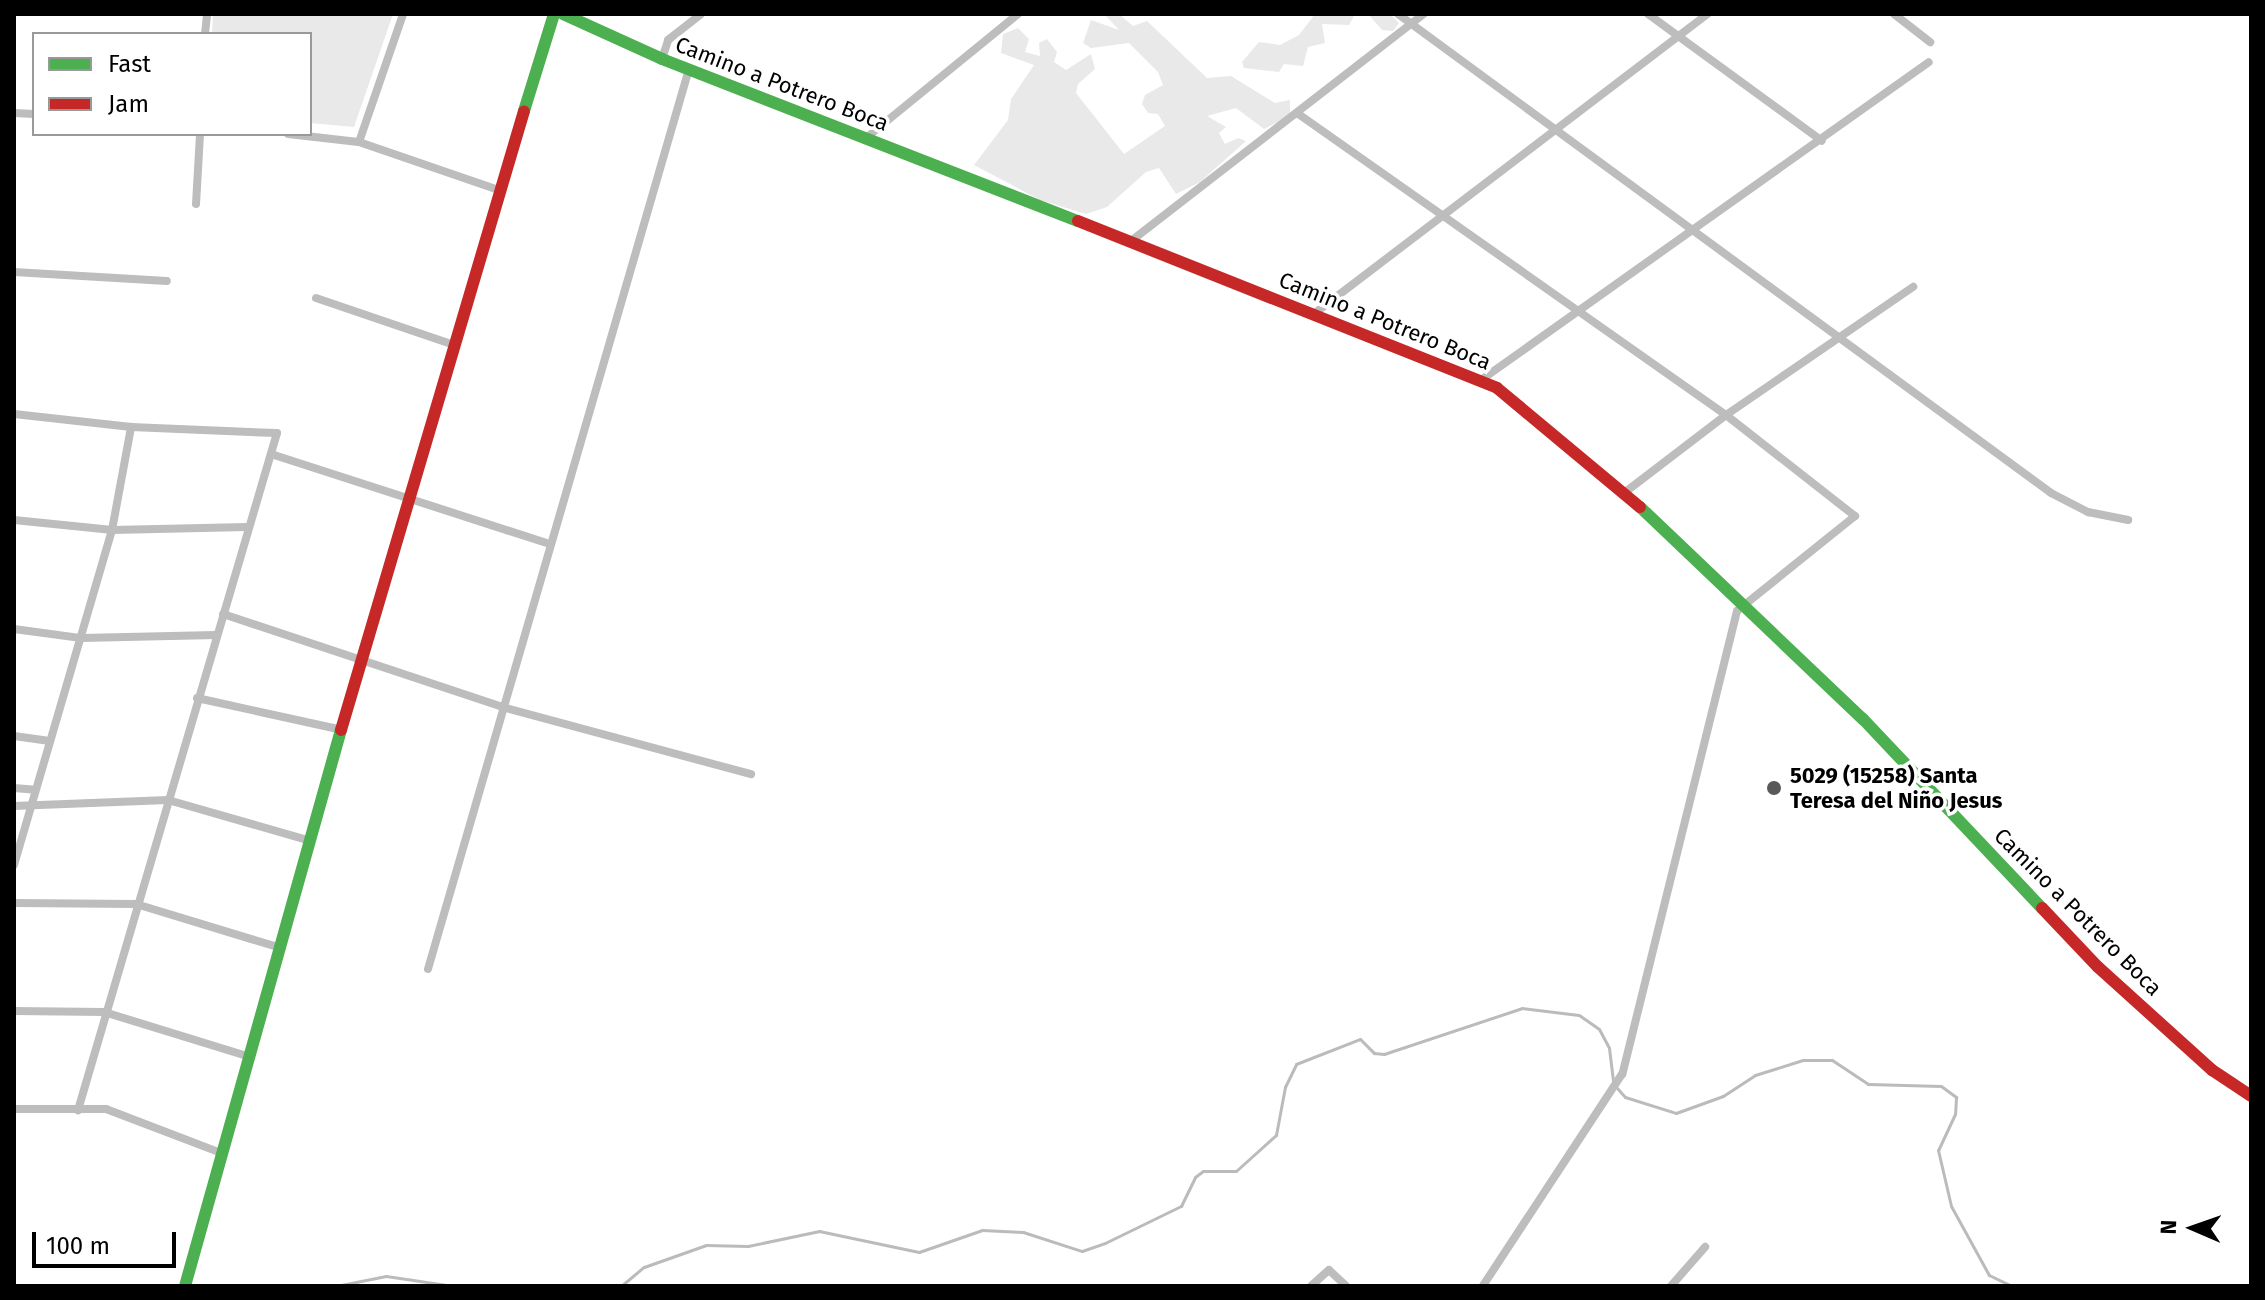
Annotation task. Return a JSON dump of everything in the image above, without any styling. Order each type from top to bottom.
[{"type":"street","points":[[359,142],[403,14]]},
{"type":"street","points":[[185,1286],[406,501],[554,14]]},
{"type":"street","name":"Camino a Potrero Boca","points":[[563,14],[662,59],[1481,380],[1532,411],[1624,493],[1740,607],[1863,719],[2098,967],[2212,1070],[2251,1096]]},
{"type":"street","points":[[662,59],[668,40],[701,14]]},
{"type":"street","points":[[866,138],[1018,14]]},
{"type":"street","points":[[1398,14],[2051,493],[2088,512],[2128,520]]},
{"type":"street","points":[[1131,241],[1424,14]]},
{"type":"street","points":[[1648,14],[1822,141]]},
{"type":"street","points":[[1315,313],[1708,14]]},
{"type":"street","points":[[1894,14],[1930,42]]},
{"type":"street","points":[[1481,380],[1690,228],[1822,141],[1929,62]]},
{"type":"street","points":[[428,969],[689,69]]},
{"type":"street","points":[[1297,113],[1580,309],[1726,415],[1855,516],[1740,607],[1613,1088],[1483,1286]]},
{"type":"street","points":[[196,204],[200,136]]},
{"type":"street","points":[[306,136],[359,142],[501,191]]},
{"type":"street","points":[[14,272],[167,281]]},
{"type":"street","points":[[1624,493],[1726,415],[1913,287]]},
{"type":"street","points":[[316,298],[454,345]]},
{"type":"street","points":[[14,414],[131,427],[277,433],[104,1012],[78,1110]]},
{"type":"street","points":[[14,865],[112,530],[131,427]]},
{"type":"street","points":[[271,454],[406,501],[550,544]]},
{"type":"street","points":[[14,520],[112,530],[247,527]]},
{"type":"street","points":[[223,614],[362,663],[502,707],[751,774]]},
{"type":"street","points":[[14,629],[81,638],[216,635]]},
{"type":"street","points":[[197,698],[343,730]]},
{"type":"street","points":[[14,736],[50,741]]},
{"type":"street","points":[[14,788],[35,790]]},
{"type":"street","points":[[14,806],[168,800],[311,841]]},
{"type":"street","points":[[14,903],[136,904],[281,948]]},
{"type":"street","points":[[14,1011],[104,1012],[250,1057]]},
{"type":"street","points":[[14,1109],[110,1111],[221,1153]]},
{"type":"street","points":[[1671,1286],[1705,1247]]},
{"type":"street","points":[[1311,1286],[1329,1270],[1346,1286]]},
{"type":"shaded area","points":[[213,14],[393,14],[354,127],[312,123],[312,32],[212,32]]},
{"type":"shaded area","points":[[1104,14],[1119,14],[1133,26],[1147,21],[1207,78],[1231,76],[1275,103],[1290,100],[1290,116],[1264,129],[1236,108],[1207,116],[1226,127],[1219,133],[1225,144],[1238,138],[1246,141],[1200,182],[1176,194],[1159,168],[1146,172],[1107,207],[1086,214],[1040,200],[974,165],[1008,120],[1011,99],[1034,65],[1001,53],[1003,34],[1018,28],[1029,39],[1025,52],[1040,56],[1039,43],[1047,39],[1057,52],[1054,62],[1066,70],[1091,54],[1095,69],[1078,84],[1076,93],[1124,154],[1165,126],[1158,114],[1148,113],[1142,104],[1145,95],[1163,85],[1158,72],[1129,43],[1091,48],[1083,43],[1091,20],[1119,30]]},
{"type":"shaded area","points":[[1315,14],[1355,14],[1349,25],[1322,24],[1325,43],[1308,47],[1303,66],[1284,64],[1279,72],[1244,68],[1242,62],[1259,42],[1280,45],[1299,35]]},
{"type":"shaded area","points":[[1368,14],[1390,14],[1399,23],[1393,31],[1382,30]]},
{"type":"waterway","points":[[621,1286],[644,1267],[706,1245],[748,1246],[819,1231],[919,1252],[982,1230],[1023,1232],[1082,1251],[1181,1206],[1195,1177],[1203,1171],[1236,1171],[1276,1135],[1285,1087],[1296,1064],[1360,1039],[1374,1053],[1384,1054],[1522,1008],[1579,1015],[1599,1029],[1609,1048],[1613,1082]]},
{"type":"waterway","points":[[1617,1088],[1625,1097],[1676,1113],[1723,1096],[1755,1075],[1803,1060],[1832,1060],[1868,1084],[1941,1086],[1956,1097],[1955,1114],[1938,1150],[1951,1206],[1989,1275],[2012,1286]]},
{"type":"waterway","points":[[336,1286],[386,1276],[453,1286]]},
{"type":"traffic: fast","points":[[524,111],[554,14]]},
{"type":"traffic: fast","points":[[563,14],[662,59],[1078,221]]},
{"type":"traffic: fast","points":[[1640,507],[1863,719],[2042,908]]},
{"type":"traffic: fast","points":[[185,1286],[341,730]]},
{"type":"traffic: jam","points":[[341,730],[524,111]]},
{"type":"traffic: jam","points":[[1078,221],[1497,388],[1640,507]]},
{"type":"traffic: jam","points":[[2042,908],[2098,967],[2212,1070],[2251,1096]]},
{"type":"place","name":"5029 (15258) Santa Teresa del Niño Jesus","points":[[1774,788]]}]
